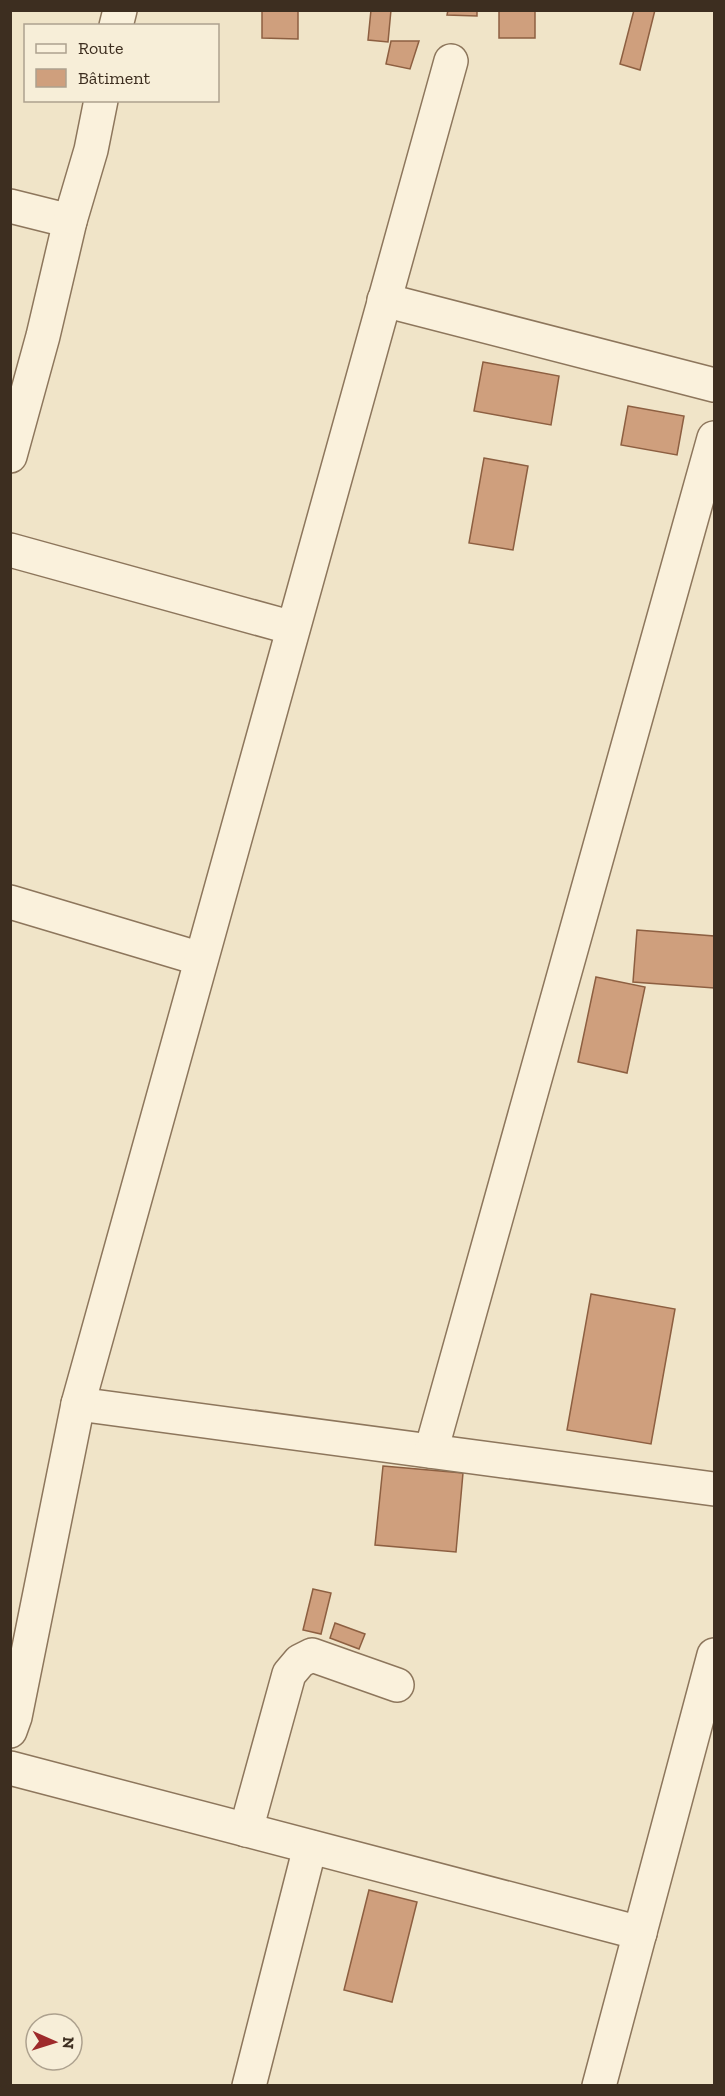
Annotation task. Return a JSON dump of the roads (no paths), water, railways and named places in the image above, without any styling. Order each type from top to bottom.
[{"type":"street","points":[[12,1721],[78,1404],[451,61]]},
{"type":"street","points":[[10,456],[43,336],[70,221],[91,150],[101,102]]},
{"type":"street","points":[[10,206],[70,221]]},
{"type":"street","points":[[384,300],[714,385]]},
{"type":"street","points":[[432,1451],[714,438]]},
{"type":"street","points":[[10,549],[293,628]]},
{"type":"street","points":[[10,902],[201,959]]},
{"type":"street","points":[[78,1404],[714,1489]]},
{"type":"street","points":[[246,1830],[289,1674],[300,1661],[312,1655],[397,1685]]},
{"type":"street","points":[[599,2085],[714,1655]]},
{"type":"street","points":[[10,1768],[640,1933]]},
{"type":"street","points":[[249,2085],[310,1847]]}]
